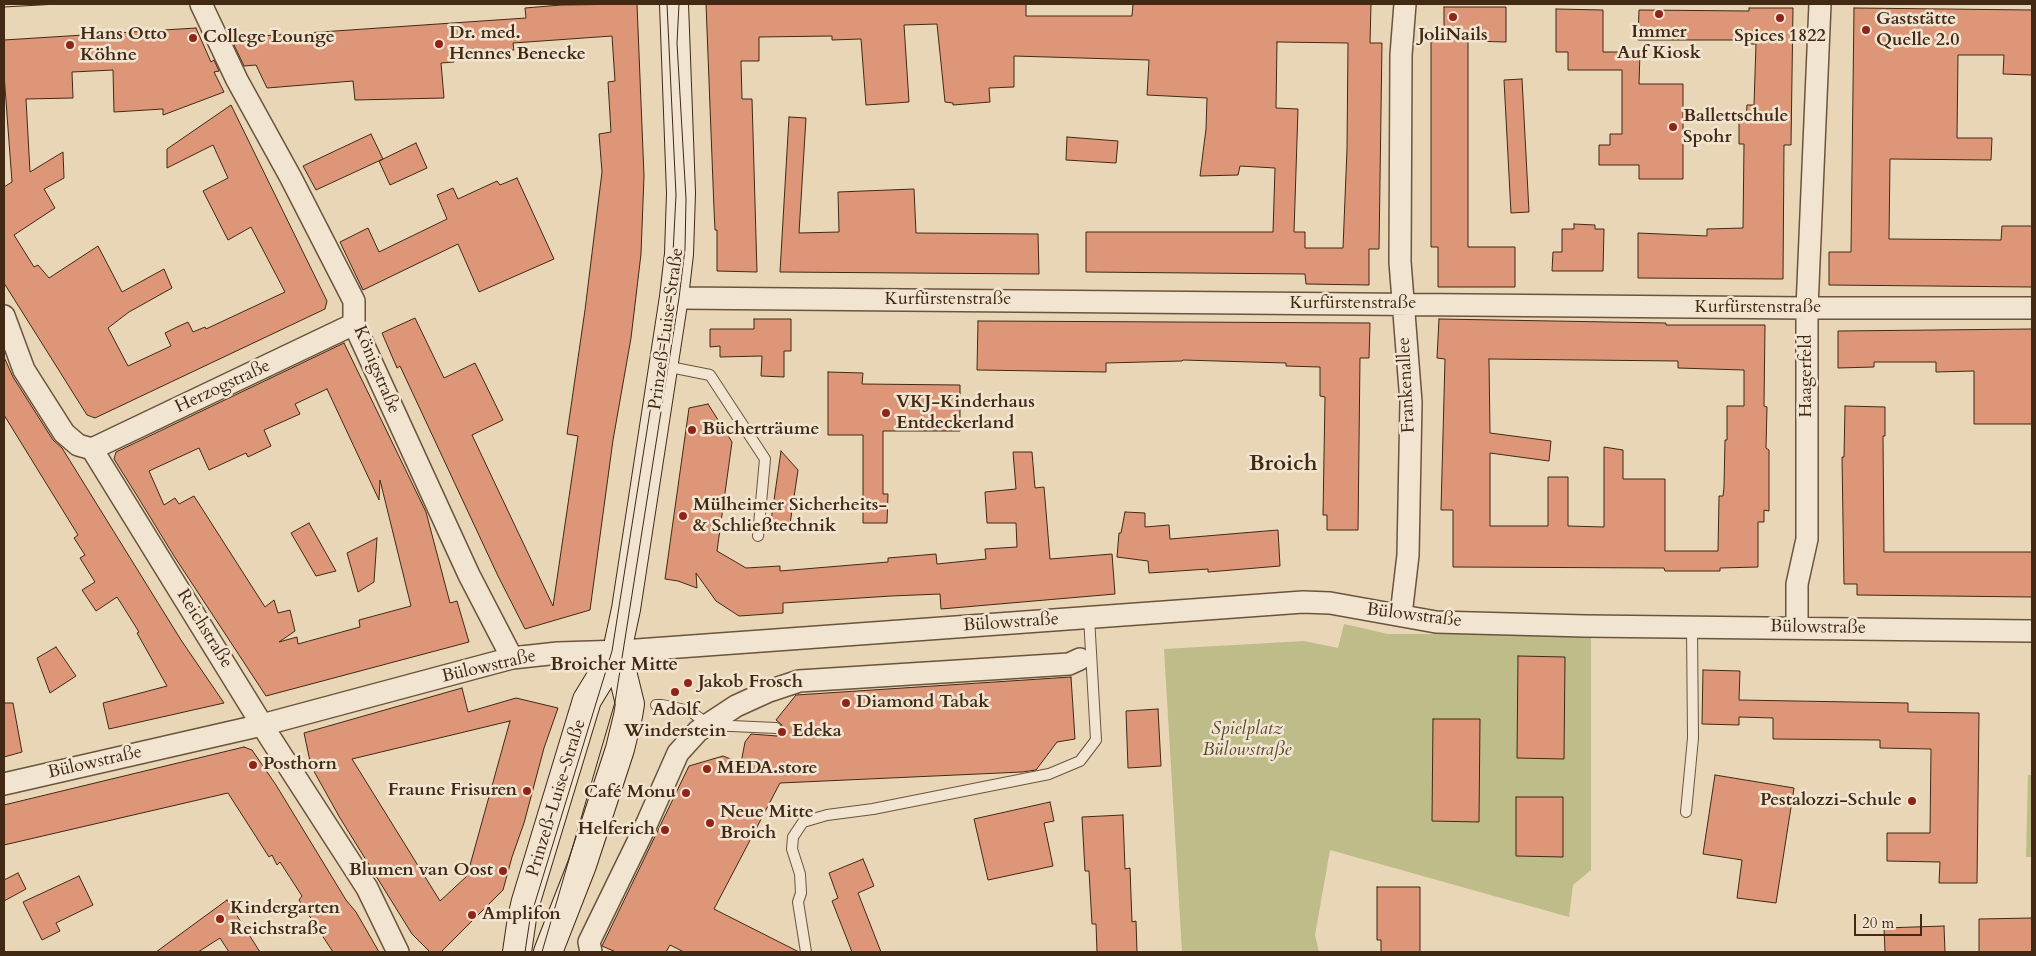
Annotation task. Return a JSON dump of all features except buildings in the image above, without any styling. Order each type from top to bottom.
[{"type":"main road","name":"Prinzeß-Luise-Straße","points":[[517,952],[526,901],[587,700],[616,651],[626,608],[664,366],[679,254],[682,193],[674,4]]},
{"type":"main road","name":"Prinzeß-Luise-Straße","points":[[548,952],[582,865],[620,749],[628,716],[630,704],[616,651]]},
{"type":"street","name":"Königstraße","points":[[201,4],[237,80],[291,178],[354,301],[354,324],[469,576],[512,658]]},
{"type":"street","name":"Frankenallee","points":[[1400,615],[1408,555],[1411,402],[1400,262],[1401,64],[1405,4]]},
{"type":"street","name":"Haagerfeld","points":[[1797,628],[1797,584],[1807,539],[1807,308],[1820,4]]},
{"type":"street","name":"Kurfürstenstraße","points":[[674,296],[689,298],[1807,308],[2032,308]]},
{"type":"street","points":[[4,316],[24,370],[64,433],[78,445],[92,449]]},
{"type":"street","name":"Herzogstraße","points":[[92,449],[354,324]]},
{"type":"street","name":"Reichstraße","points":[[92,449],[262,725],[367,888],[398,952]]},
{"type":"street","name":"Bülowstraße","points":[[4,784],[262,725],[512,658],[558,653],[616,651],[1303,602],[1330,603],[1436,622],[2032,631]]},
{"type":"street","points":[[587,944],[647,823],[678,753],[698,731],[736,706],[769,691],[799,681],[1069,664],[1080,659]]},
{"type":"lane","points":[[664,366],[669,365],[710,375],[765,459],[758,536]]},
{"type":"lane","points":[[806,952],[798,902],[801,893],[800,874],[792,849],[793,837],[803,822],[827,815],[873,809],[1049,774],[1080,761],[1096,740],[1089,617]]},
{"type":"lane","points":[[1686,812],[1693,738],[1692,627]]},
{"type":"lane","points":[[656,706],[662,705],[690,711],[708,725],[776,728]]},
{"type":"green space","name":"Spielplatz Bülowstraße","points":[[1344,624],[1388,634],[1591,634],[1591,870],[1573,885],[1569,917],[1330,850],[1315,935],[1319,952],[1182,952],[1164,649],[1304,641],[1338,648]]},
{"type":"green space","points":[[2028,775],[2032,775],[2032,857],[2026,857]]},
{"type":"tram line","points":[[4,7],[58,4]]},
{"type":"tram line","points":[[525,952],[530,919],[612,651],[661,342],[673,253],[676,195],[667,4]]},
{"type":"tram line","points":[[542,952],[615,702],[679,298],[685,249],[686,199],[677,43],[679,4]]},
{"type":"place","name":"Immer Auf Kiosk","points":[[1659,14]]},
{"type":"place","name":"JoliNails","points":[[1453,17]]},
{"type":"place","name":"Spices 1822","points":[[1780,18]]},
{"type":"place","name":"Gaststätte Quelle 2.0","points":[[1866,30]]},
{"type":"place","name":"College Lounge","points":[[193,38]]},
{"type":"place","name":"Dr. med. Hennes Benecke","points":[[439,44]]},
{"type":"place","name":"Hans Otto Köhne","points":[[70,45]]},
{"type":"place","name":"Ballettschule Spohr","points":[[1673,127]]},
{"type":"place","name":"VKJ-Kinderhaus Entdeckerland","points":[[886,413]]},
{"type":"place","name":"Bücherträume","points":[[692,430]]},
{"type":"place","name":"Mülheimer Sicherheits- & Schließtechnik","points":[[683,516]]},
{"type":"place","name":"Jakob Frosch","points":[[688,683]]},
{"type":"place","name":"Adolf Winderstein","points":[[675,692]]},
{"type":"place","name":"Diamond Tabak","points":[[846,703]]},
{"type":"place","name":"Edeka","points":[[782,732]]},
{"type":"place","name":"Posthorn","points":[[253,765]]},
{"type":"place","name":"MEDA.store","points":[[707,769]]},
{"type":"place","name":"Fraune Frisuren","points":[[527,791]]},
{"type":"place","name":"Café Monu","points":[[686,793]]},
{"type":"place","name":"Pestalozzi-Schule","points":[[1912,801]]},
{"type":"place","name":"Neue Mitte Broich","points":[[710,823]]},
{"type":"place","name":"Helferich","points":[[665,830]]},
{"type":"place","name":"Blumen van Oost","points":[[503,871]]},
{"type":"place","name":"Amplifon","points":[[472,915]]},
{"type":"place","name":"Kindergarten Reichstraße","points":[[220,919]]},
{"type":"district","name":"Broich","points":[[1283,465]]},
{"type":"district","name":"Broicher Mitte","points":[[614,666]]}]
